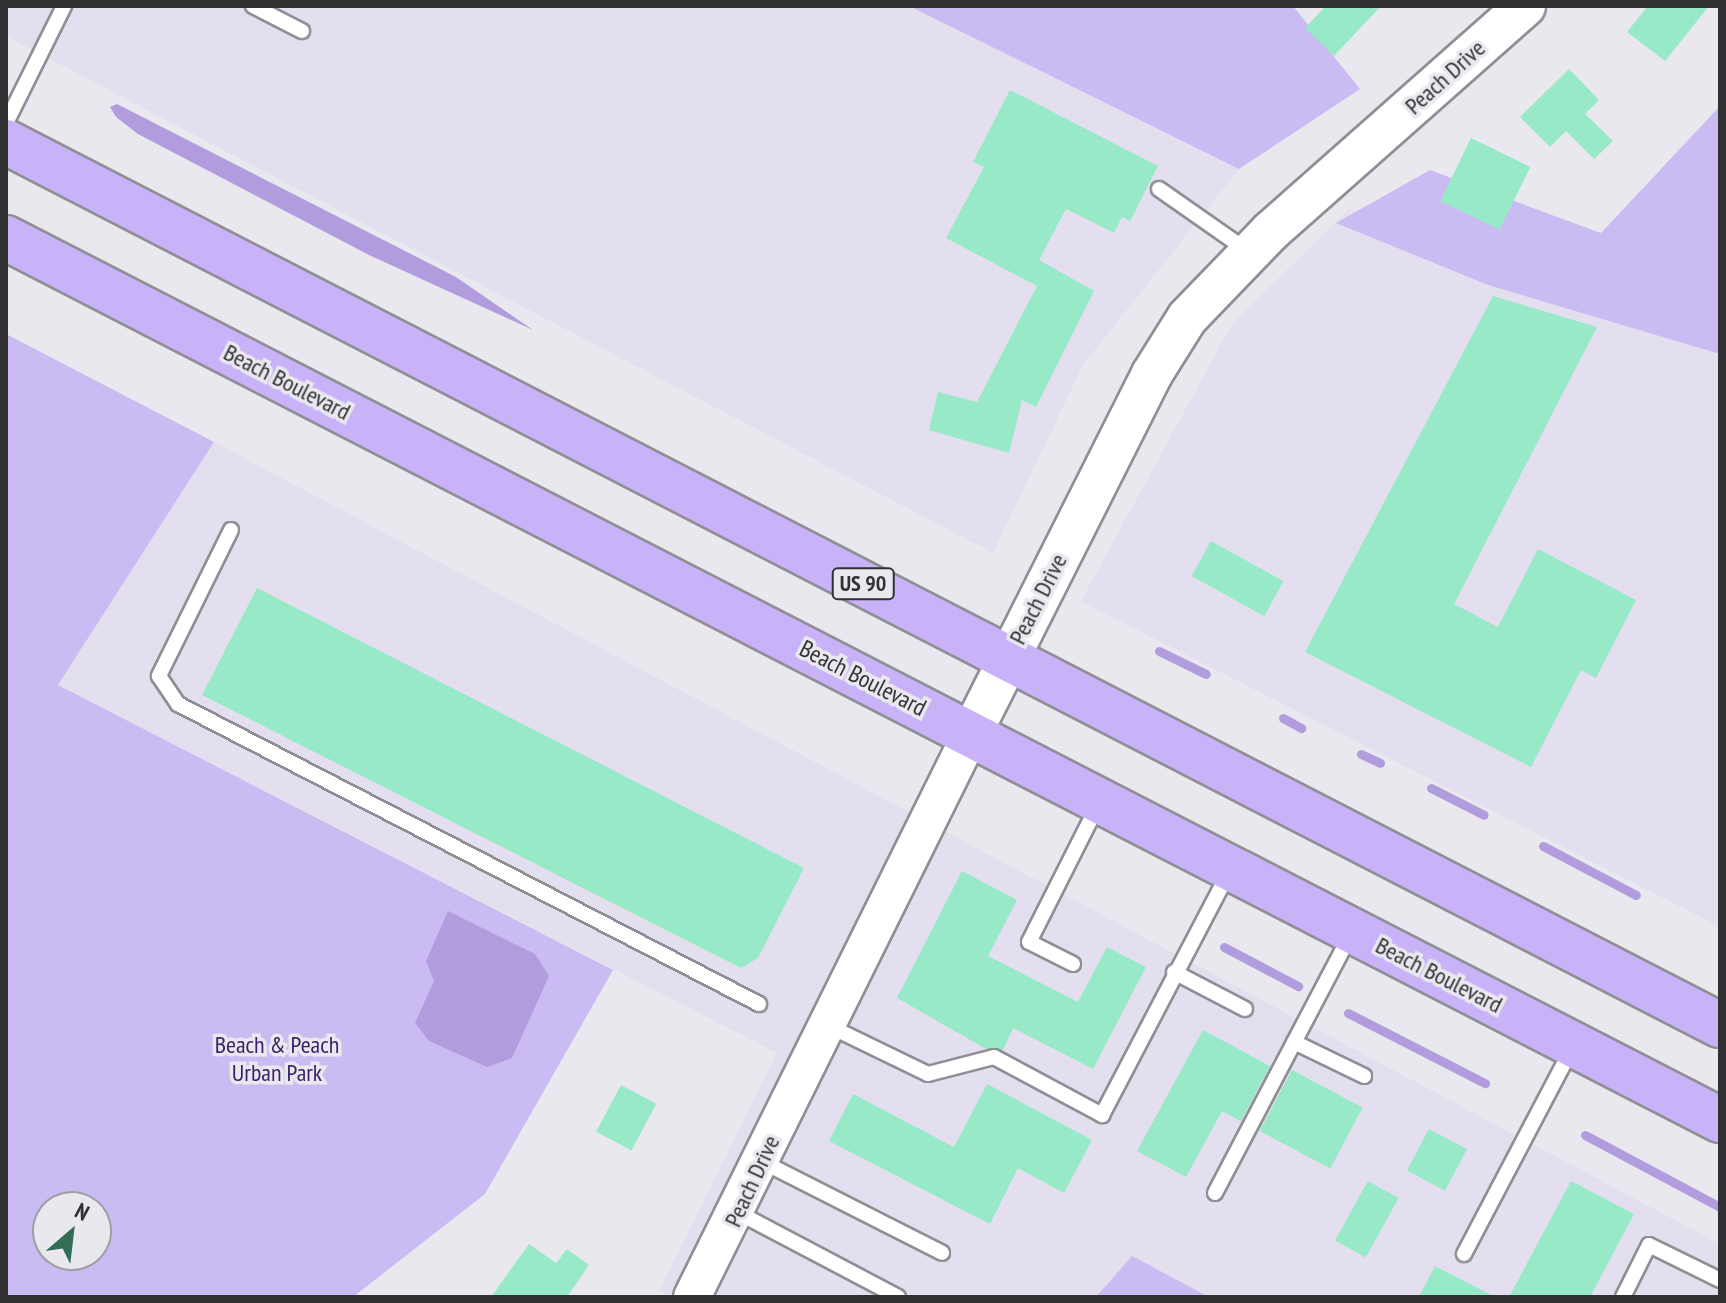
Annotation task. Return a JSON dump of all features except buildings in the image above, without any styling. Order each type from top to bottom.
[{"type":"highway","name":"US 90","points":[[6,142],[1720,1025]]},
{"type":"highway","name":"Beach Boulevard","points":[[6,238],[1720,1120]]},
{"type":"main road","name":"Peach Drive","points":[[971,734],[1152,374],[1187,318],[1249,252],[1525,6]]},
{"type":"street","name":"Peach Drive","points":[[692,1297],[737,1212],[826,1024],[971,734]]},
{"type":"lane","points":[[6,123],[64,6]]},
{"type":"lane","points":[[253,6],[302,31]]},
{"type":"lane","points":[[1159,189],[1249,252]]},
{"type":"lane","points":[[231,530],[159,676],[178,704],[759,1004]]},
{"type":"lane","points":[[1073,964],[1029,942],[1100,801]]},
{"type":"lane","points":[[826,1024],[928,1074],[994,1057],[1102,1115],[1231,868]]},
{"type":"lane","points":[[1215,1193],[1353,931]]},
{"type":"lane","points":[[1174,972],[1245,1009]]},
{"type":"lane","points":[[1294,1042],[1364,1076]]},
{"type":"lane","points":[[1464,1254],[1574,1044]]},
{"type":"lane","points":[[761,1161],[942,1253]]},
{"type":"lane","points":[[737,1212],[898,1297]]},
{"type":"lane","points":[[1623,1297],[1649,1245],[1720,1280]]},
{"type":"shaded area","points":[[6,6],[909,6],[1239,169],[1083,365],[993,553],[6,36]]},
{"type":"shaded area","points":[[117,104],[456,277],[533,330],[369,255],[138,134],[116,117],[110,107]]},
{"type":"shaded area","points":[[1349,209],[1613,313],[1720,344],[1720,927],[1081,601],[1232,324]]},
{"type":"shaded area","points":[[214,442],[1720,1244],[1720,1297],[1209,1297],[1132,1257],[1096,1297],[671,1297],[659,1291],[777,1053],[58,685]]},
{"type":"shaded area","points":[[448,911],[535,954],[549,976],[512,1058],[487,1067],[429,1041],[415,1023],[434,981],[426,961]]},
{"type":"green space","points":[[909,6],[1293,6],[1360,89],[1239,169]]},
{"type":"green space","points":[[1720,106],[1720,354],[1488,285],[1336,223],[1430,170],[1601,233]]},
{"type":"green space","name":"Beach & Peach Urban Park","points":[[6,334],[214,442],[58,685],[613,970],[485,1194],[353,1297],[6,1297]]},
{"type":"green space","points":[[1132,1256],[1209,1297],[1096,1297]]},
{"type":"waterway","points":[[1159,651],[1206,674]]},
{"type":"waterway","points":[[1283,718],[1301,728]]},
{"type":"waterway","points":[[1361,754],[1380,763]]},
{"type":"waterway","points":[[1431,788],[1484,815]]},
{"type":"waterway","points":[[1543,846],[1636,895]]},
{"type":"waterway","points":[[1224,947],[1298,986]]},
{"type":"waterway","points":[[1348,1013],[1485,1083]]},
{"type":"waterway","points":[[1585,1135],[1720,1207]]}]
